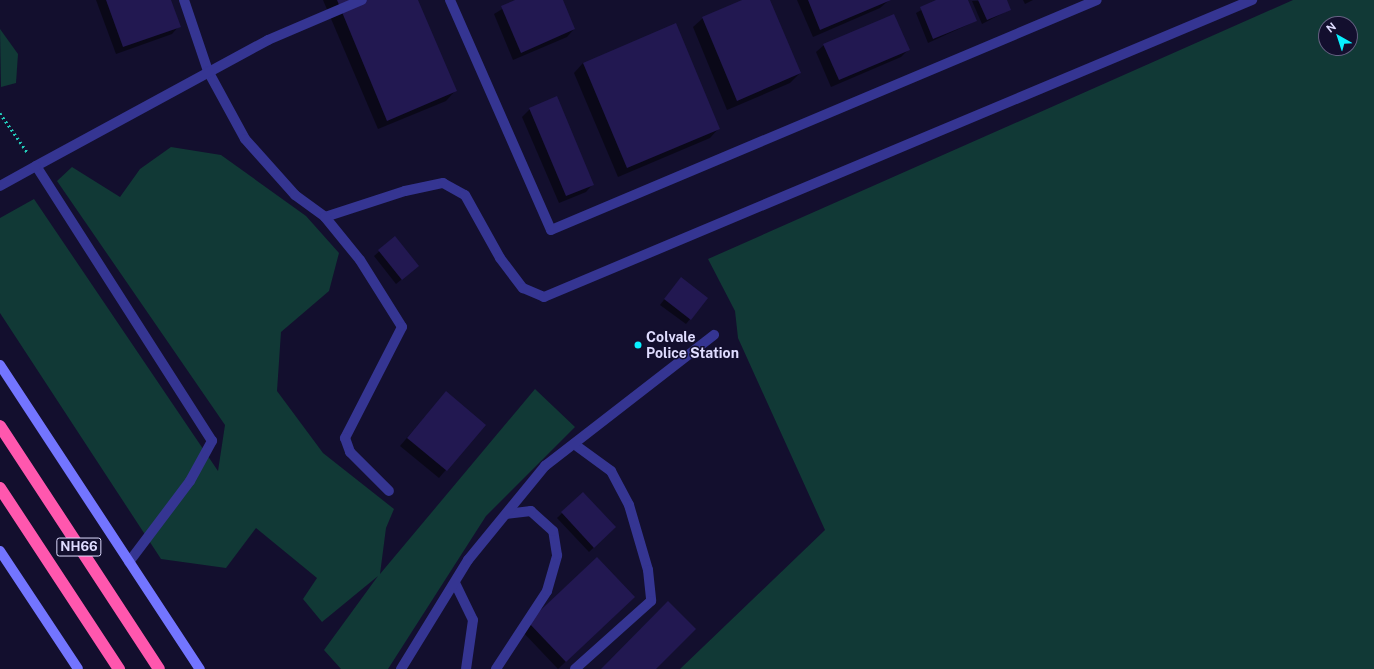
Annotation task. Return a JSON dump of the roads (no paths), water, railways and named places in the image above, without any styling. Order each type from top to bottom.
[{"type":"highway","name":"NH66","points":[[0,426],[158,669]]},
{"type":"highway","name":"NH66","points":[[0,488],[119,669]]},
{"type":"street","points":[[184,0],[208,71],[245,139],[295,195],[325,217],[360,260],[402,327],[345,438],[350,452],[389,491]]},
{"type":"street","points":[[0,186],[208,71],[268,40],[362,0]]},
{"type":"street","points":[[450,0],[551,230],[1097,0]]},
{"type":"street","points":[[325,217],[405,191],[443,183],[465,195],[500,258],[523,288],[544,297],[1252,0]]},
{"type":"street","points":[[36,166],[212,442],[190,481],[129,562]]},
{"type":"street","points":[[401,669],[468,560],[545,466],[714,335]]},
{"type":"street","points":[[0,365],[200,669]]},
{"type":"street","points":[[574,444],[611,471],[629,505],[648,570],[651,601],[575,669]]},
{"type":"street","points":[[496,669],[547,591],[558,555],[553,531],[531,512],[506,514]]},
{"type":"street","points":[[0,551],[78,669]]},
{"type":"street","points":[[455,583],[473,620],[466,669]]},
{"type":"place","name":"Colvale Police Station","points":[[638,345]]}]
